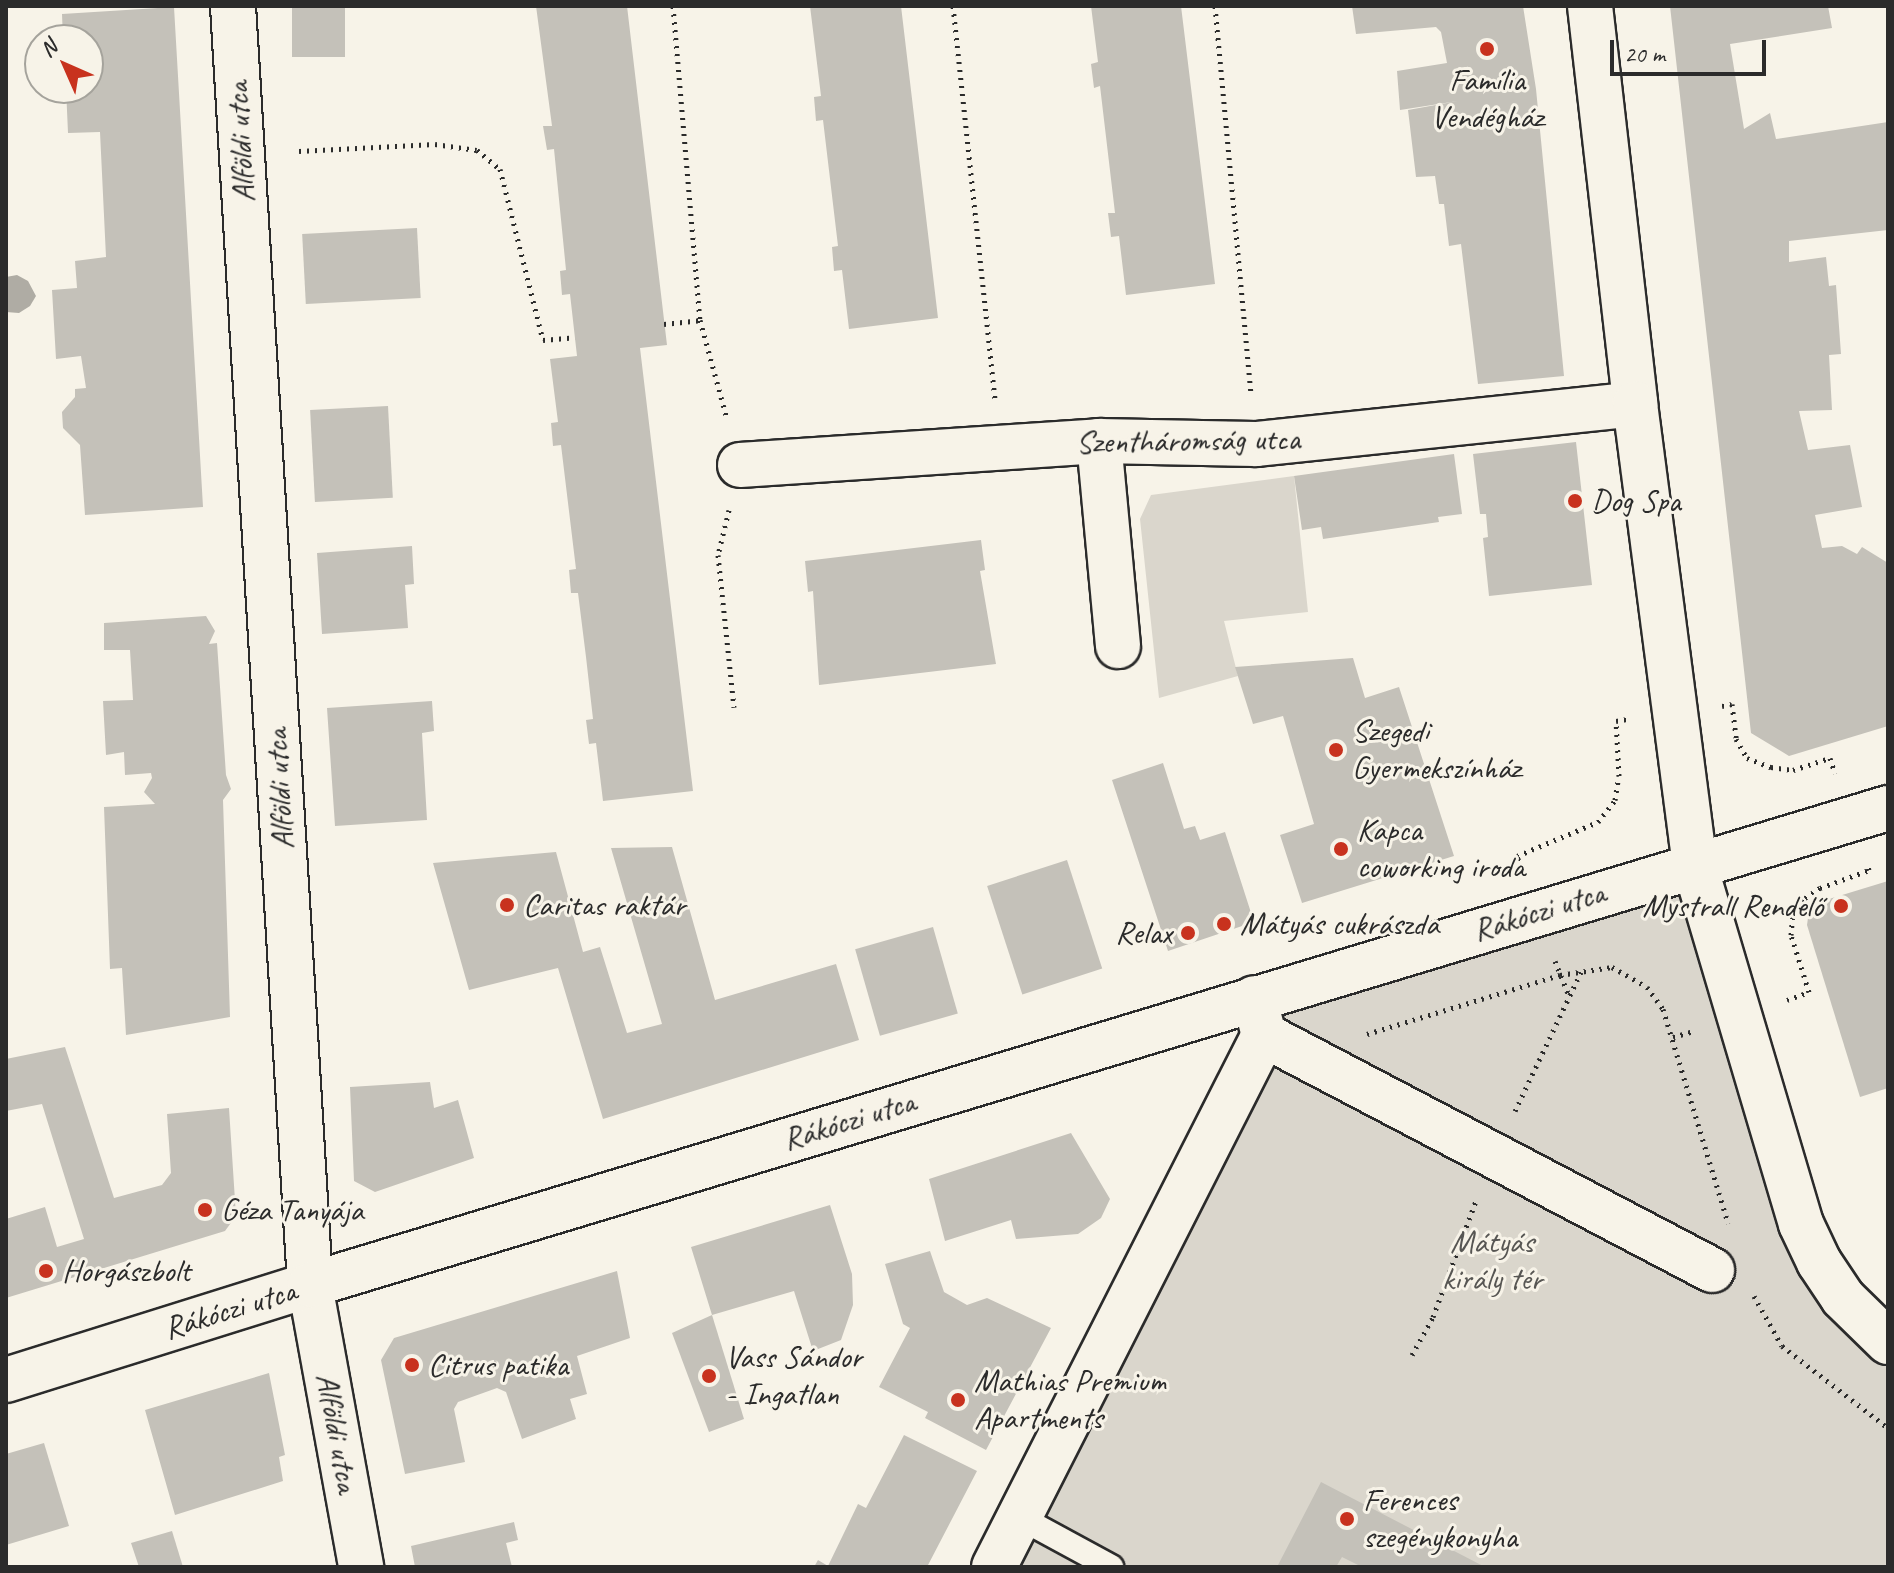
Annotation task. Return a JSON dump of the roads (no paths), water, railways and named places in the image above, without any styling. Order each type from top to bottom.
[{"type":"street","name":"Alföldi utca","points":[[233,6],[310,1285],[361,1567]]},
{"type":"street","points":[[1590,6],[1635,404],[1695,866],[1801,1224],[1819,1262],[1843,1298],[1888,1342]]},
{"type":"street","name":"Szentháromság utca","points":[[740,465],[1099,441],[1256,444],[1635,404]]},
{"type":"street","points":[[1099,441],[1118,646]]},
{"type":"street","name":"Rákóczi utca","points":[[6,1380],[310,1285],[1259,1016],[1695,866],[1888,808]]},
{"type":"street","points":[[994,1567],[1259,1016],[1722,1252]]},
{"type":"lane","points":[[1019,1517],[1111,1567]]},
{"type":"place","name":"Família Vendégház","points":[[1487,49]]},
{"type":"place","name":"Dog Spa","points":[[1575,501]]},
{"type":"place","name":"Szegedi Gyermekszínház","points":[[1336,750]]},
{"type":"place","name":"Kapca coworking iroda","points":[[1341,849]]},
{"type":"place","name":"Caritas raktár","points":[[507,905]]},
{"type":"place","name":"Mystrall Rendelő","points":[[1841,906]]},
{"type":"place","name":"Mátyás cukrászda","points":[[1224,924]]},
{"type":"place","name":"Relax","points":[[1188,933]]},
{"type":"place","name":"Géza Tanyája","points":[[205,1210]]},
{"type":"place","name":"Horgászbolt","points":[[46,1271]]},
{"type":"place","name":"Citrus patika","points":[[412,1365]]},
{"type":"place","name":"Vass Sándor - Ingatlan","points":[[709,1376]]},
{"type":"place","name":"Mathias Premium Apartments","points":[[958,1400]]},
{"type":"place","name":"Ferences szegénykonyha","points":[[1347,1519]]},
{"type":"park label","name":"Mátyás király tér","points":[[1492,1262]]}]
